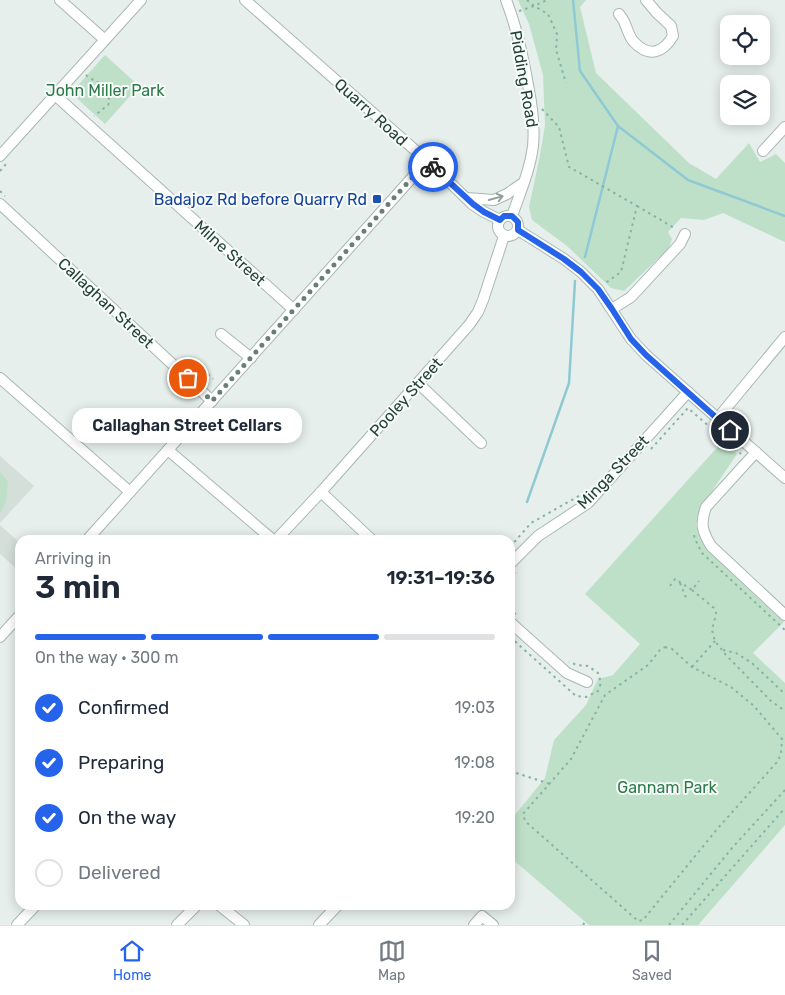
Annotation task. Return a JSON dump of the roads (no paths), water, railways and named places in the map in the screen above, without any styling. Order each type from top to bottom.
[{"type":"street","points":[[60,0],[105,40]]},
{"type":"street","points":[[0,156],[141,0]]},
{"type":"street","name":"Quarry Road","points":[[245,0],[427,161],[466,198],[484,212],[500,220]]},
{"type":"street","name":"Pidding Road","points":[[506,0],[520,43],[533,118],[533,146],[512,216]]},
{"type":"street","points":[[619,14],[625,22],[633,42],[644,50],[652,52],[661,51],[673,36],[671,26],[646,0]]},
{"type":"street","name":"Milne Street","points":[[55,95],[294,310]]},
{"type":"street","points":[[763,151],[785,127]]},
{"type":"street","points":[[91,535],[427,161]]},
{"type":"street","points":[[466,198],[494,200],[523,183]]},
{"type":"street","name":"Callaghan Street","points":[[0,204],[212,401]]},
{"type":"street","points":[[504,216],[512,216],[518,222],[516,233],[510,236],[501,234],[498,227],[500,220],[504,216]]},
{"type":"street","points":[[518,230],[581,272],[598,289],[631,339],[646,355],[785,478]]},
{"type":"street","points":[[612,309],[631,298],[680,244],[685,234]]},
{"type":"street","name":"Pooley Street","points":[[280,535],[321,492],[469,325],[478,312],[483,300],[504,236]]},
{"type":"street","points":[[221,334],[251,358]]},
{"type":"street","points":[[717,419],[785,337]]},
{"type":"street","points":[[0,378],[130,492]]},
{"type":"street","points":[[418,383],[481,443]]},
{"type":"street","name":"Minga Street","points":[[515,559],[538,536],[588,503],[688,392]]},
{"type":"street","points":[[168,450],[269,535]]},
{"type":"street","points":[[756,452],[706,507],[702,527],[704,535],[711,546],[785,616]]},
{"type":"street","points":[[321,492],[367,535]]},
{"type":"street","points":[[0,637],[15,620]]},
{"type":"street","points":[[515,627],[566,673],[587,682]]},
{"type":"street","points":[[17,925],[31,910]]},
{"type":"street","points":[[178,925],[192,910]]},
{"type":"street","points":[[225,910],[244,925]]},
{"type":"street","points":[[319,925],[333,910]]},
{"type":"street","points":[[474,925],[482,916],[493,925]]},
{"type":"waterway","points":[[573,0],[580,71],[618,126],[688,180],[785,216]]},
{"type":"waterway","points":[[585,257],[618,126]]},
{"type":"waterway","points":[[527,502],[569,383],[575,281]]},
{"type":"place","name":"Badajoz Rd before Quarry Rd","points":[[377,199]]},
{"type":"place","name":"Callaghan Street Cellars","points":[[188,378]]},
{"type":"park label","name":"John Miller Park","points":[[105,90]]},
{"type":"park label","name":"Gannam Park","points":[[667,787]]}]
